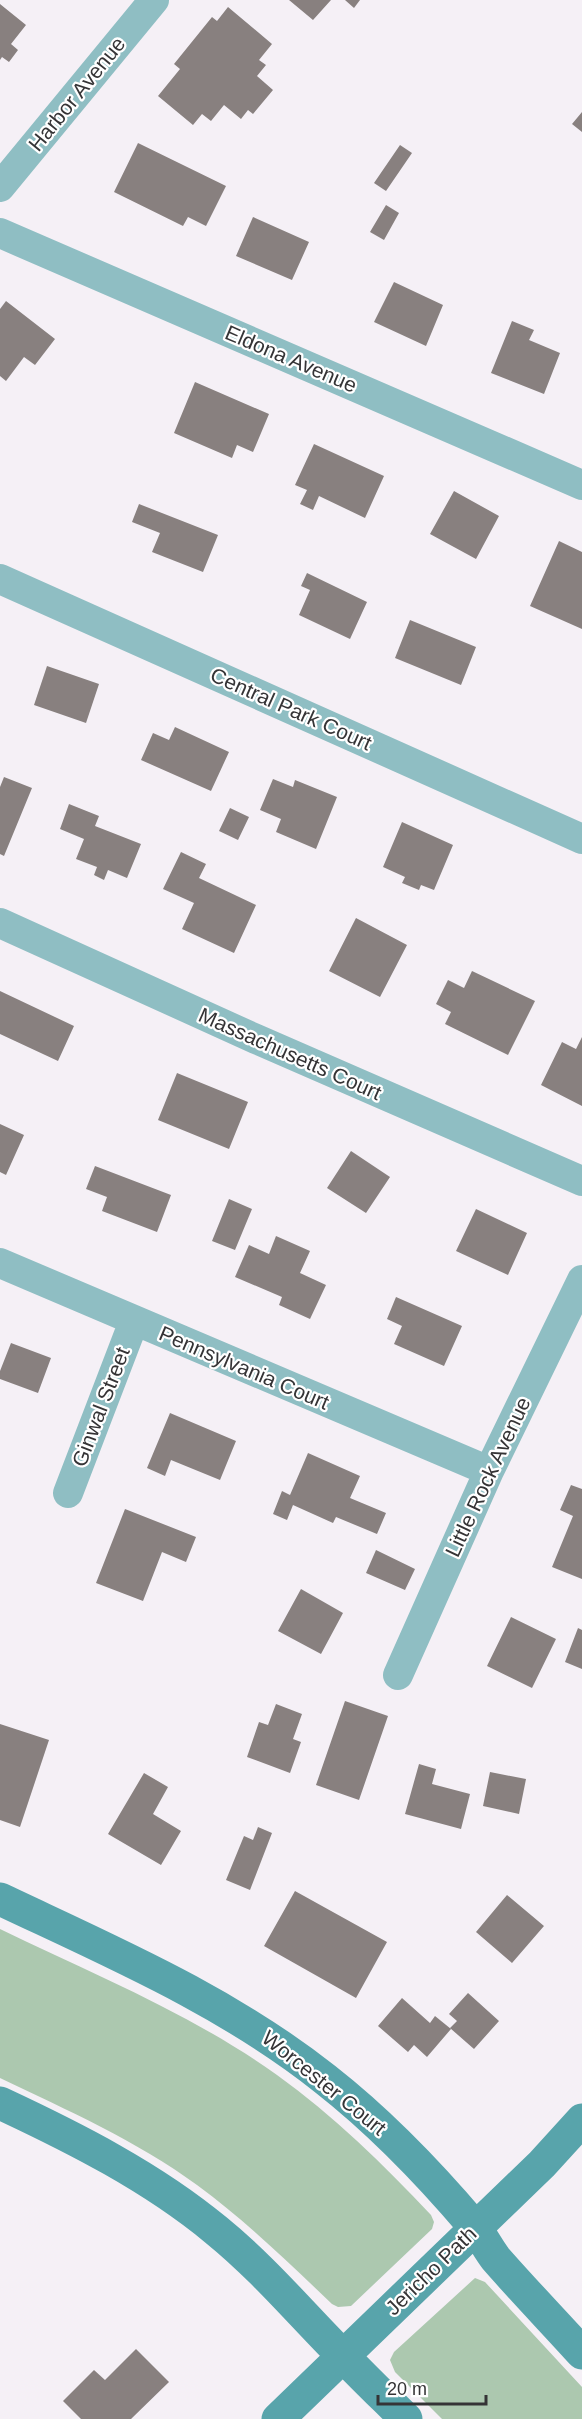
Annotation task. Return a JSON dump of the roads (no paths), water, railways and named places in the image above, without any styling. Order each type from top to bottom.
[{"type":"street","name":"Harbor Avenue","points":[[0,187],[154,0]]},
{"type":"street","name":"Eldona Avenue","points":[[0,233],[582,485]]},
{"type":"street","name":"Central Park Court","points":[[0,579],[582,839]]},
{"type":"street","name":"Massachusetts Court","points":[[0,923],[267,1044],[582,1181]]},
{"type":"street","name":"Pennsylvania Court","points":[[0,1263],[489,1471]]},
{"type":"street","name":"Little Rock Avenue","points":[[398,1676],[489,1471],[582,1280]]},
{"type":"street","name":"Ginwal Street","points":[[68,1492],[134,1321]]},
{"type":"street","name":"Worcester Court","points":[[0,1899],[166,1978],[261,2031],[326,2079],[374,2120],[422,2167],[476,2228],[495,2257],[582,2353]]},
{"type":"street","points":[[0,2103],[53,2128],[182,2204],[250,2259],[406,2419]]},
{"type":"street","name":"Jericho Path","points":[[278,2419],[542,2164],[582,2120]]}]
